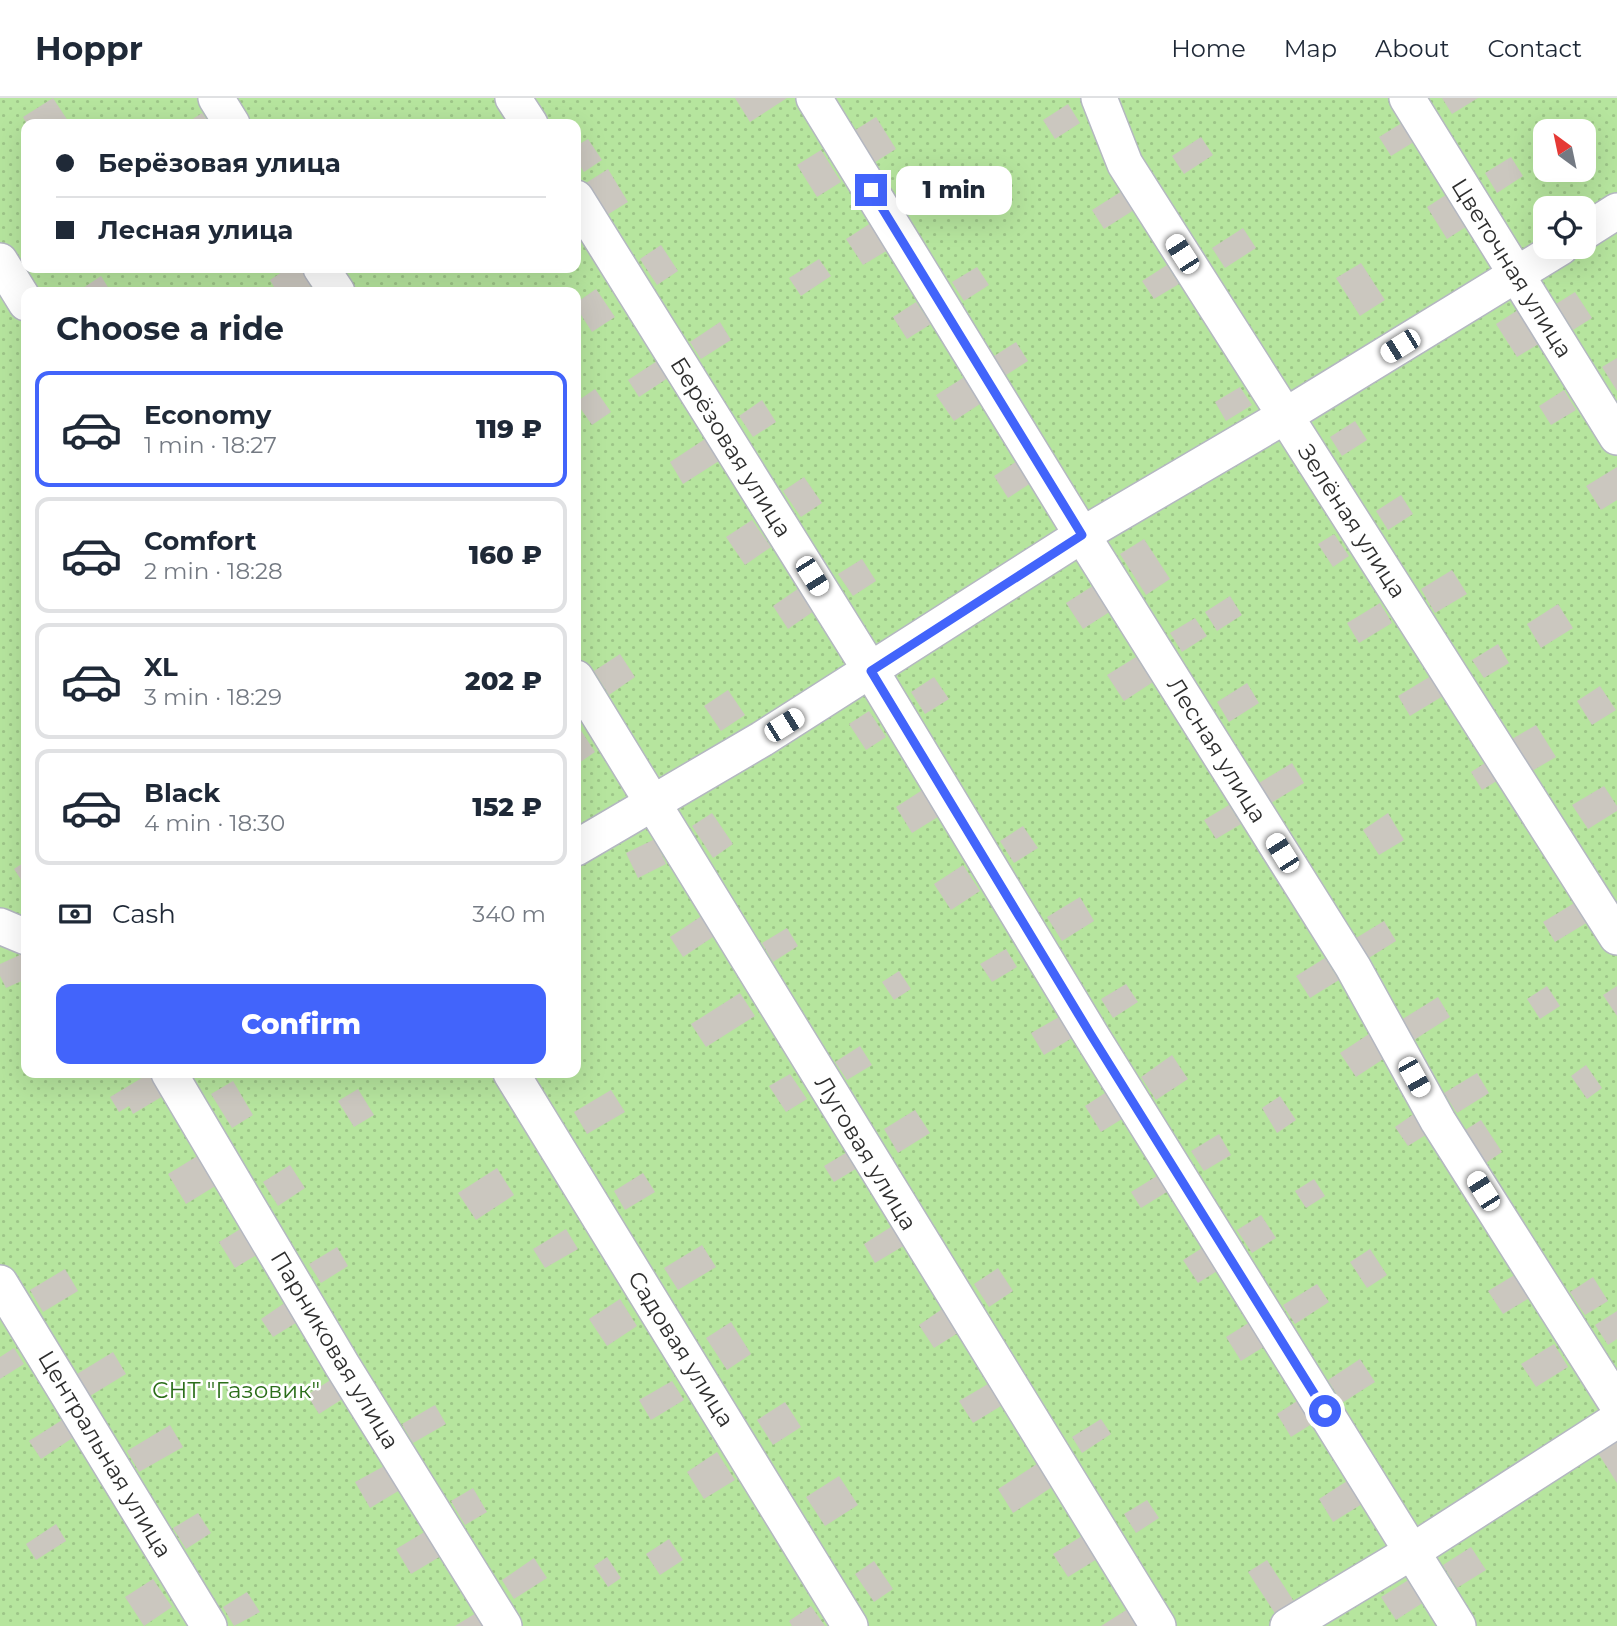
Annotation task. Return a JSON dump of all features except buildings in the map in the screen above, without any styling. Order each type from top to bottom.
[{"type":"street","points":[[216,98],[229,119]]},
{"type":"street","points":[[513,98],[527,119]]},
{"type":"street","name":"Лесная улица","points":[[814,98],[1082,535],[1353,967],[1438,1121],[1617,1404]]},
{"type":"street","name":"Зелёная улица","points":[[1099,98],[1125,164],[1617,937]]},
{"type":"street","name":"Цветочная улица","points":[[1408,98],[1617,437]]},
{"type":"street","name":"Берёзовая улица","points":[[581,206],[871,671],[1091,1035],[1458,1626]]},
{"type":"street","points":[[1596,224],[1617,211]]},
{"type":"street","points":[[581,845],[762,739],[1082,535],[1285,416],[1542,259]]},
{"type":"street","points":[[0,261],[21,295]]},
{"type":"street","name":"Луговая улица","points":[[581,686],[1158,1626]]},
{"type":"street","points":[[0,926],[21,935]]},
{"type":"street","name":"Парниковая улица","points":[[172,1078],[342,1365],[504,1626]]},
{"type":"street","name":"Садовая улица","points":[[514,1078],[850,1626]]},
{"type":"street","name":"Центральная улица","points":[[0,1283],[209,1626]]},
{"type":"street","points":[[1288,1626],[1413,1551],[1617,1420]]},
{"type":"green space","name":"СНТ \"Газовик\"","points":[[0,98],[1617,98],[1617,1626],[0,1626]]},
{"type":"route","points":[[871,190],[1082,535],[871,671],[1091,1035],[1325,1411]]}]
